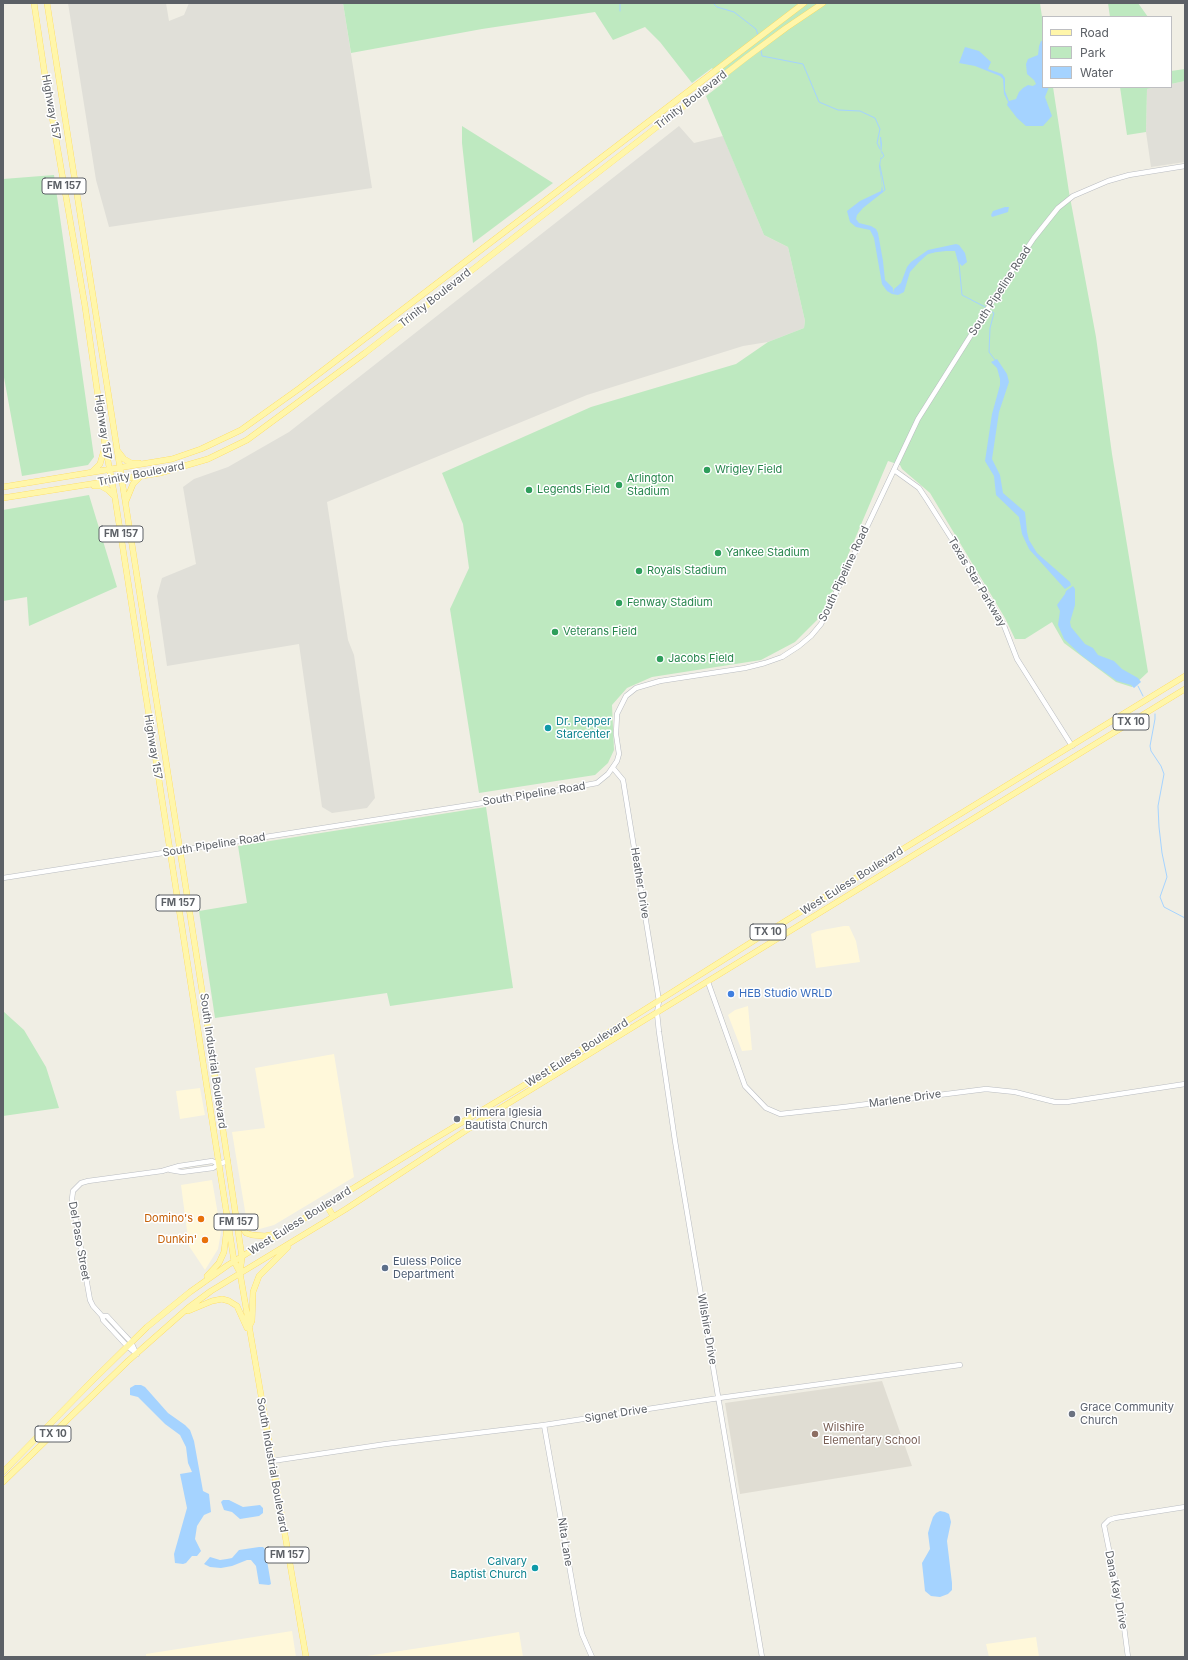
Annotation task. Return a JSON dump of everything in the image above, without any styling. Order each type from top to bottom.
[{"type":"main road","name":"Highway 157","points":[[34,3],[86,313],[105,445],[115,498],[170,852]]},
{"type":"main road","name":"Highway 157","points":[[47,3],[179,850]]},
{"type":"main road","name":"Trinity Boulevard","points":[[3,487],[150,464],[186,455],[214,444],[241,430],[300,388],[804,3]]},
{"type":"main road","name":"Trinity Boulevard","points":[[3,498],[140,477],[179,469],[222,454],[247,440],[306,397],[722,76],[786,28],[823,3]]},
{"type":"main road","points":[[540,205],[546,212]]},
{"type":"main road","points":[[412,302],[419,310]]},
{"type":"main road","points":[[86,313],[96,312]]},
{"type":"main road","points":[[300,388],[306,397]]},
{"type":"main road","points":[[88,473],[99,466],[102,460],[105,445]]},
{"type":"main road","points":[[116,450],[124,459],[131,463],[150,464]]},
{"type":"main road","points":[[125,503],[133,484],[140,477]]},
{"type":"main road","points":[[16,485],[18,496]]},
{"type":"main road","points":[[88,485],[101,486],[108,490],[115,498]]},
{"type":"main road","name":"West Euless Boulevard","points":[[3,1472],[147,1327],[190,1292],[234,1261],[541,1075],[766,933],[1185,676]]},
{"type":"main road","name":"West Euless Boulevard","points":[[3,1482],[137,1354],[176,1319],[211,1291],[297,1239],[492,1114],[1185,689]]},
{"type":"main road","points":[[1072,746],[1077,755]]},
{"type":"main road","name":"South Industrial Boulevard","points":[[179,850],[242,1257],[240,1273],[306,1657]]},
{"type":"main road","name":"South Industrial Boulevard","points":[[170,852],[234,1261],[240,1273]]},
{"type":"main road","points":[[205,1075],[214,1074]]},
{"type":"main road","points":[[381,1185],[386,1176],[384,1170]]},
{"type":"main road","points":[[326,1204],[333,1216]]},
{"type":"main road","points":[[234,1210],[240,1226],[246,1233],[258,1237],[279,1233]]},
{"type":"main road","points":[[190,1292],[219,1263],[224,1252],[228,1215]]},
{"type":"main road","points":[[249,1327],[252,1321],[253,1292],[259,1276],[297,1239]]},
{"type":"main road","points":[[176,1319],[206,1302],[222,1299],[237,1306],[250,1335]]},
{"type":"street","name":"South Pipeline Road","points":[[3,878],[591,785],[603,779],[613,768],[619,754],[616,731],[617,714],[626,696],[636,688],[660,681],[757,666],[782,657],[799,646],[811,636],[821,624],[834,600],[918,419],[1034,238],[1058,208],[1073,196],[1102,183],[1129,174],[1185,166]]},
{"type":"street","name":"Texas Star Parkway","points":[[894,470],[919,488],[928,500],[1003,623],[1017,659],[1072,746]]},
{"type":"street","name":"Heather Drive","points":[[613,768],[623,780],[659,1001]]},
{"type":"street","name":"Marlene Drive","points":[[708,982],[745,1086],[766,1108],[780,1114],[986,1089],[1015,1092],[1055,1102],[1067,1102],[1185,1084]]},
{"type":"street","name":"Wilshire Drive","points":[[659,1001],[657,1013],[676,1147],[762,1657]]},
{"type":"street","name":"Del Paso Street","points":[[137,1354],[107,1316],[102,1316],[94,1306],[88,1292],[72,1199],[73,1191],[81,1183],[88,1181],[170,1170],[182,1172],[212,1168],[228,1161]]},
{"type":"street","name":"Signet Drive","points":[[272,1461],[386,1444],[544,1425],[719,1398],[960,1365]]},
{"type":"street","name":"Nita Lane","points":[[544,1425],[578,1615],[582,1634],[592,1657]]},
{"type":"street","name":"Dana Kay Drive","points":[[1128,1657],[1123,1619],[1104,1528],[1105,1522],[1115,1518],[1185,1507]]},
{"type":"shaded area","points":[[68,3],[166,3],[169,21],[184,15],[189,3],[343,3],[372,188],[109,227],[96,180]]},
{"type":"shaded area","points":[[1185,81],[1185,162],[1151,167],[1146,132],[1147,89],[1172,88],[1172,84]]},
{"type":"shaded area","points":[[679,126],[694,143],[723,136],[764,235],[788,247],[805,321],[804,328],[768,342],[743,346],[587,395],[327,502],[348,640],[354,655],[375,798],[367,808],[332,813],[322,807],[299,644],[167,666],[157,596],[162,578],[196,564],[183,487],[194,479],[228,467],[289,432]]},
{"type":"shaded area","points":[[849,926],[856,941],[860,962],[816,968],[811,934],[817,931]]},
{"type":"shaded area","points":[[748,1006],[752,1050],[742,1051],[728,1015],[735,1010]]},
{"type":"shaded area","points":[[334,1054],[354,1177],[274,1225],[256,1230],[247,1223],[232,1132],[265,1128],[255,1068]]},
{"type":"shaded area","points":[[200,1088],[205,1115],[180,1119],[176,1091]]},
{"type":"shaded area","points":[[212,1180],[221,1232],[218,1249],[205,1270],[189,1246],[181,1185]]},
{"type":"shaded area","name":"Wilshire Elementary School","points":[[882,1381],[912,1466],[740,1494],[725,1403]]},
{"type":"shaded area","points":[[292,1631],[296,1657],[146,1657],[146,1654]]},
{"type":"shaded area","points":[[519,1632],[523,1657],[360,1657],[446,1644]]},
{"type":"shaded area","points":[[1036,1637],[1039,1657],[989,1657],[986,1644]]},
{"type":"green space","points":[[343,3],[1040,3],[1042,17],[1042,88],[1053,88],[1069,192],[1096,337],[1112,454],[1148,672],[1132,687],[1116,682],[1064,643],[1052,622],[1025,639],[1015,639],[1005,618],[930,493],[902,469],[900,465],[888,461],[823,614],[795,642],[761,660],[652,677],[627,688],[612,705],[614,750],[608,763],[595,775],[479,793],[450,609],[469,568],[463,524],[442,473],[591,407],[736,364],[768,342],[804,328],[805,321],[788,247],[764,235],[706,96],[723,83],[712,68],[692,83],[660,42],[645,27],[613,40],[595,12],[482,29],[351,53]]},
{"type":"green space","points":[[1108,3],[1138,3],[1147,16],[1110,16]]},
{"type":"green space","points":[[1185,69],[1185,81],[1172,84],[1172,71]]},
{"type":"green space","points":[[1120,88],[1152,88],[1147,89],[1146,132],[1127,135]]},
{"type":"green space","points":[[462,126],[553,183],[473,243],[462,143]]},
{"type":"green space","points":[[54,175],[94,457],[88,465],[22,476],[3,372],[3,179]]},
{"type":"green space","points":[[89,495],[117,587],[29,626],[27,597],[3,601],[3,510]]},
{"type":"green space","points":[[486,807],[513,988],[390,1006],[387,993],[215,1018],[199,911],[247,903],[238,846]]},
{"type":"green space","points":[[3,1011],[24,1030],[46,1067],[59,1108],[3,1116]]},
{"type":"water","points":[[1042,41],[1042,88],[1049,88],[1045,97],[1052,116],[1043,126],[1026,126],[1017,118],[1007,105],[1008,102],[1004,94],[1003,79],[1000,76],[975,66],[959,63],[965,47],[979,51],[991,62],[988,69],[1002,74],[1005,78],[1005,91],[1009,101],[1016,99],[1019,92],[1023,88],[1028,85],[1033,86],[1036,84],[1027,74],[1026,64],[1028,59],[1038,55],[1039,46]]},
{"type":"water","points":[[880,137],[882,144],[880,168],[883,192],[863,208],[857,215],[856,219],[859,223],[876,229],[878,233],[885,280],[893,288],[893,293],[894,289],[901,283],[907,267],[911,262],[928,250],[956,244],[959,245],[965,253],[967,262],[962,266],[958,262],[955,251],[929,253],[910,272],[904,292],[898,295],[887,291],[882,284],[874,238],[870,230],[856,227],[850,222],[847,211],[860,201],[881,191],[882,186],[879,166],[881,155]]},
{"type":"water","points":[[1009,207],[1008,212],[992,217],[991,215],[993,211]]},
{"type":"water","points":[[997,359],[1007,374],[1009,382],[999,412],[992,459],[1000,475],[1003,493],[1025,512],[1029,540],[1037,553],[1070,582],[1071,585],[1065,589],[1029,549],[1022,534],[1019,517],[996,495],[994,476],[985,461],[992,414],[1000,385],[997,368],[991,362]]},
{"type":"water","points":[[1073,586],[1075,589],[1075,605],[1070,622],[1071,627],[1085,644],[1093,648],[1098,655],[1114,661],[1122,669],[1138,678],[1141,682],[1134,688],[1131,685],[1117,681],[1097,667],[1081,655],[1064,639],[1058,625],[1060,611],[1057,605],[1066,591]]},
{"type":"water","points":[[135,1385],[145,1387],[168,1413],[190,1430],[194,1441],[203,1491],[209,1494],[211,1512],[204,1515],[197,1526],[195,1539],[201,1551],[197,1556],[192,1556],[186,1563],[183,1564],[175,1563],[174,1554],[187,1508],[180,1474],[192,1472],[188,1463],[186,1447],[180,1435],[165,1424],[138,1397],[130,1395],[130,1388]]},
{"type":"water","points":[[223,1500],[229,1500],[243,1507],[260,1505],[263,1508],[263,1513],[259,1516],[240,1519],[232,1512],[224,1510],[221,1502]]},
{"type":"water","points":[[940,1511],[949,1514],[951,1522],[947,1541],[952,1590],[948,1594],[940,1597],[931,1596],[925,1591],[922,1563],[930,1549],[928,1533],[933,1517]]},
{"type":"water","points":[[263,1547],[265,1549],[271,1584],[269,1585],[259,1584],[256,1566],[251,1560],[221,1568],[210,1567],[204,1564],[210,1557],[220,1560],[232,1558],[239,1550]]},
{"type":"waterway","points":[[620,3],[620,11]]},
{"type":"waterway","points":[[713,3],[717,7],[734,12],[756,29],[758,35]]},
{"type":"waterway","points":[[761,50],[762,56],[803,64],[819,102],[838,110],[860,111],[875,118],[880,129],[877,143],[880,149]]},
{"type":"waterway","points":[[881,159],[884,156],[882,152]]},
{"type":"waterway","points":[[876,197],[885,190],[880,166]]},
{"type":"waterway","points":[[927,254],[934,252]]},
{"type":"waterway","points":[[959,263],[962,295],[987,308]]},
{"type":"waterway","points":[[989,310],[994,313],[990,328],[989,352],[995,360]]},
{"type":"waterway","points":[[1138,686],[1143,696]]},
{"type":"waterway","points":[[1155,714],[1150,746],[1151,751],[1161,766],[1164,774],[1158,806],[1162,853],[1167,877],[1160,897],[1164,907],[1185,918]]},
{"type":"place","name":"Wrigley Field","points":[[707,470]]},
{"type":"place","name":"Arlington Stadium","points":[[619,485]]},
{"type":"place","name":"Legends Field","points":[[529,490]]},
{"type":"place","name":"Yankee Stadium","points":[[718,553]]},
{"type":"place","name":"Royals Stadium","points":[[639,571]]},
{"type":"place","name":"Fenway Stadium","points":[[619,603]]},
{"type":"place","name":"Veterans Field","points":[[555,632]]},
{"type":"place","name":"Jacobs Field","points":[[660,659]]},
{"type":"place","name":"Dr. Pepper Starcenter","points":[[548,728]]},
{"type":"place","name":"HEB Studio WRLD","points":[[731,994]]},
{"type":"place","name":"Primera Iglesia Bautista Church","points":[[457,1119]]},
{"type":"place","name":"Domino's","points":[[201,1219]]},
{"type":"place","name":"Dunkin'","points":[[205,1240]]},
{"type":"place","name":"Euless Police Department","points":[[385,1268]]},
{"type":"place","name":"Grace Community Church","points":[[1072,1414]]},
{"type":"place","name":"Wilshire Elementary School","points":[[815,1434]]},
{"type":"place","name":"Calvary Baptist Church","points":[[535,1568]]}]
